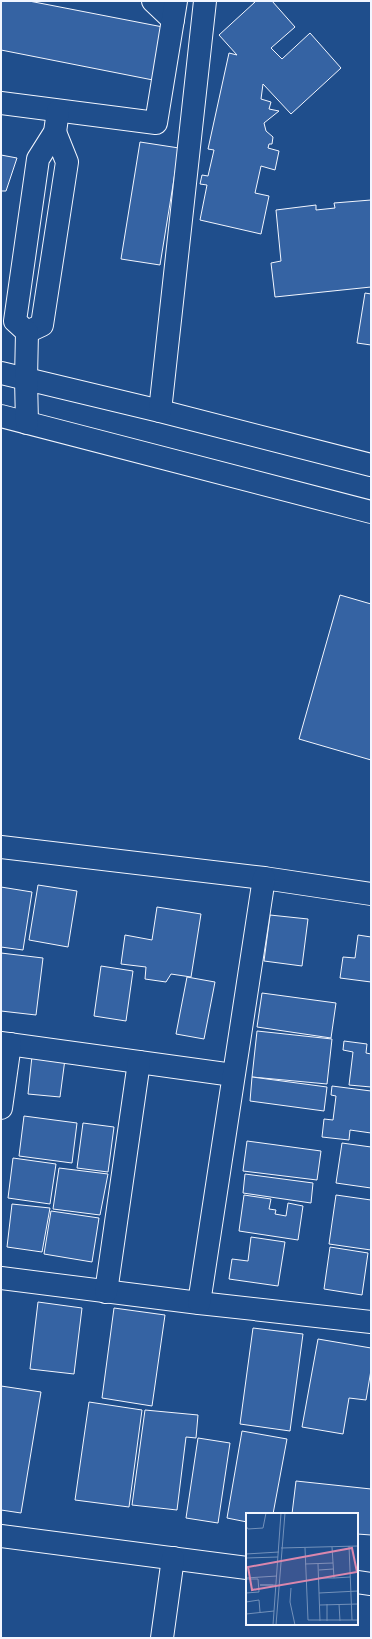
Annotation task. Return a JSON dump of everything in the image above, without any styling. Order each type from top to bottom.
[{"type":"street","points":[[1,103],[56,122],[156,123],[175,11],[153,1]]},
{"type":"street","points":[[160,411],[205,1]]},
{"type":"street","points":[[27,332],[42,325],[67,162],[56,122]]},
{"type":"street","points":[[27,423],[27,332],[15,321],[38,159],[56,122]]},
{"type":"street","points":[[1,373],[160,411],[371,465]]},
{"type":"street","points":[[1,416],[371,512]]},
{"type":"street","points":[[1,847],[264,878],[371,894]]},
{"type":"street","points":[[199,1303],[264,878]]},
{"type":"street","points":[[1,1108],[5,1043],[233,1076]]},
{"type":"street","points":[[106,1292],[139,1062]]},
{"type":"street","points":[[1,1278],[106,1292],[371,1322]]},
{"type":"street","points":[[1,1536],[246,1568]]},
{"type":"street","points":[[162,1638],[173,1558]]},
{"type":"street","points":[[358,1582],[371,1584]]},
{"type":"building","points":[[1,1],[29,1],[168,28],[158,81],[1,50]]},
{"type":"building","points":[[250,1],[272,1],[295,27],[271,48],[282,59],[310,33],[341,68],[291,114],[263,84],[261,99],[271,102],[269,109],[279,111],[264,123],[266,131],[273,137],[272,144],[269,144],[268,148],[279,151],[275,170],[261,166],[255,193],[269,196],[261,234],[200,220],[207,185],[200,184],[202,175],[208,176],[214,150],[208,149],[229,53],[237,55],[219,35],[255,2]]},
{"type":"building","points":[[140,142],[179,148],[160,265],[121,259]]},
{"type":"building","points":[[1,155],[17,158],[6,191],[1,191]]},
{"type":"building","points":[[371,200],[371,287],[275,297],[271,263],[281,261],[276,210],[316,205],[316,210],[335,208],[334,203]]},
{"type":"building","points":[[365,293],[371,294],[371,345],[357,343]]},
{"type":"building","points":[[340,595],[371,604],[371,760],[299,739]]},
{"type":"building","points":[[38,885],[77,891],[68,947],[29,940]]},
{"type":"building","points":[[1,887],[32,892],[23,950],[1,947]]},
{"type":"building","points":[[157,907],[201,914],[191,977],[171,974],[166,982],[145,979],[146,967],[121,964],[125,935],[152,940]]},
{"type":"building","points":[[270,915],[308,919],[302,966],[264,961]]},
{"type":"building","points":[[358,935],[371,937],[371,982],[340,978],[343,957],[355,958]]},
{"type":"building","points":[[1,953],[43,958],[36,1015],[1,1011]]},
{"type":"building","points":[[101,966],[133,971],[126,1021],[94,1016]]},
{"type":"building","points":[[187,977],[215,982],[204,1039],[176,1034]]},
{"type":"building","points":[[262,993],[336,1003],[331,1038],[257,1027]]},
{"type":"building","points":[[257,1031],[332,1039],[327,1084],[252,1077]]},
{"type":"building","points":[[344,1041],[367,1044],[366,1053],[371,1054],[371,1087],[349,1085],[353,1052],[343,1050]]},
{"type":"building","points":[[32,1056],[65,1059],[60,1097],[28,1094]]},
{"type":"building","points":[[252,1077],[327,1087],[324,1111],[250,1101]]},
{"type":"building","points":[[332,1086],[371,1091],[371,1133],[350,1130],[349,1140],[322,1137],[324,1119],[333,1120],[336,1096],[331,1095]]},
{"type":"building","points":[[24,1116],[77,1123],[72,1163],[19,1156]]},
{"type":"building","points":[[83,1123],[114,1127],[108,1172],[77,1168]]},
{"type":"building","points":[[247,1141],[321,1151],[317,1180],[243,1171]]},
{"type":"building","points":[[342,1143],[371,1147],[371,1188],[336,1183]]},
{"type":"building","points":[[13,1158],[56,1164],[50,1204],[8,1198]]},
{"type":"building","points":[[59,1168],[108,1174],[100,1215],[53,1209]]},
{"type":"building","points":[[245,1174],[313,1183],[311,1203],[243,1193]]},
{"type":"building","points":[[244,1195],[271,1199],[269,1209],[276,1210],[275,1214],[286,1216],[288,1203],[303,1206],[298,1240],[239,1231]]},
{"type":"building","points":[[336,1195],[371,1200],[371,1250],[329,1244]]},
{"type":"building","points":[[12,1204],[50,1208],[42,1252],[7,1247]]},
{"type":"building","points":[[51,1211],[99,1218],[92,1262],[44,1254]]},
{"type":"building","points":[[251,1237],[285,1242],[278,1286],[229,1279],[232,1259],[248,1261]]},
{"type":"building","points":[[330,1247],[368,1253],[362,1295],[324,1289]]},
{"type":"building","points":[[38,1302],[82,1308],[74,1374],[30,1369]]},
{"type":"building","points":[[114,1308],[165,1315],[152,1406],[102,1398]]},
{"type":"building","points":[[253,1328],[303,1334],[290,1431],[240,1424]]},
{"type":"building","points":[[318,1339],[371,1348],[371,1370],[366,1400],[349,1398],[343,1434],[302,1427]]},
{"type":"building","points":[[1,1386],[41,1392],[21,1513],[1,1510]]},
{"type":"building","points":[[89,1402],[142,1410],[129,1507],[75,1500]]},
{"type":"building","points":[[145,1410],[198,1415],[196,1438],[186,1437],[177,1510],[132,1505]]},
{"type":"building","points":[[242,1431],[287,1439],[273,1513],[246,1513],[246,1522],[227,1518]]},
{"type":"building","points":[[198,1438],[230,1443],[218,1523],[186,1518]]},
{"type":"building","points":[[296,1481],[371,1489],[371,1535],[358,1534],[358,1513],[292,1513]]}]
